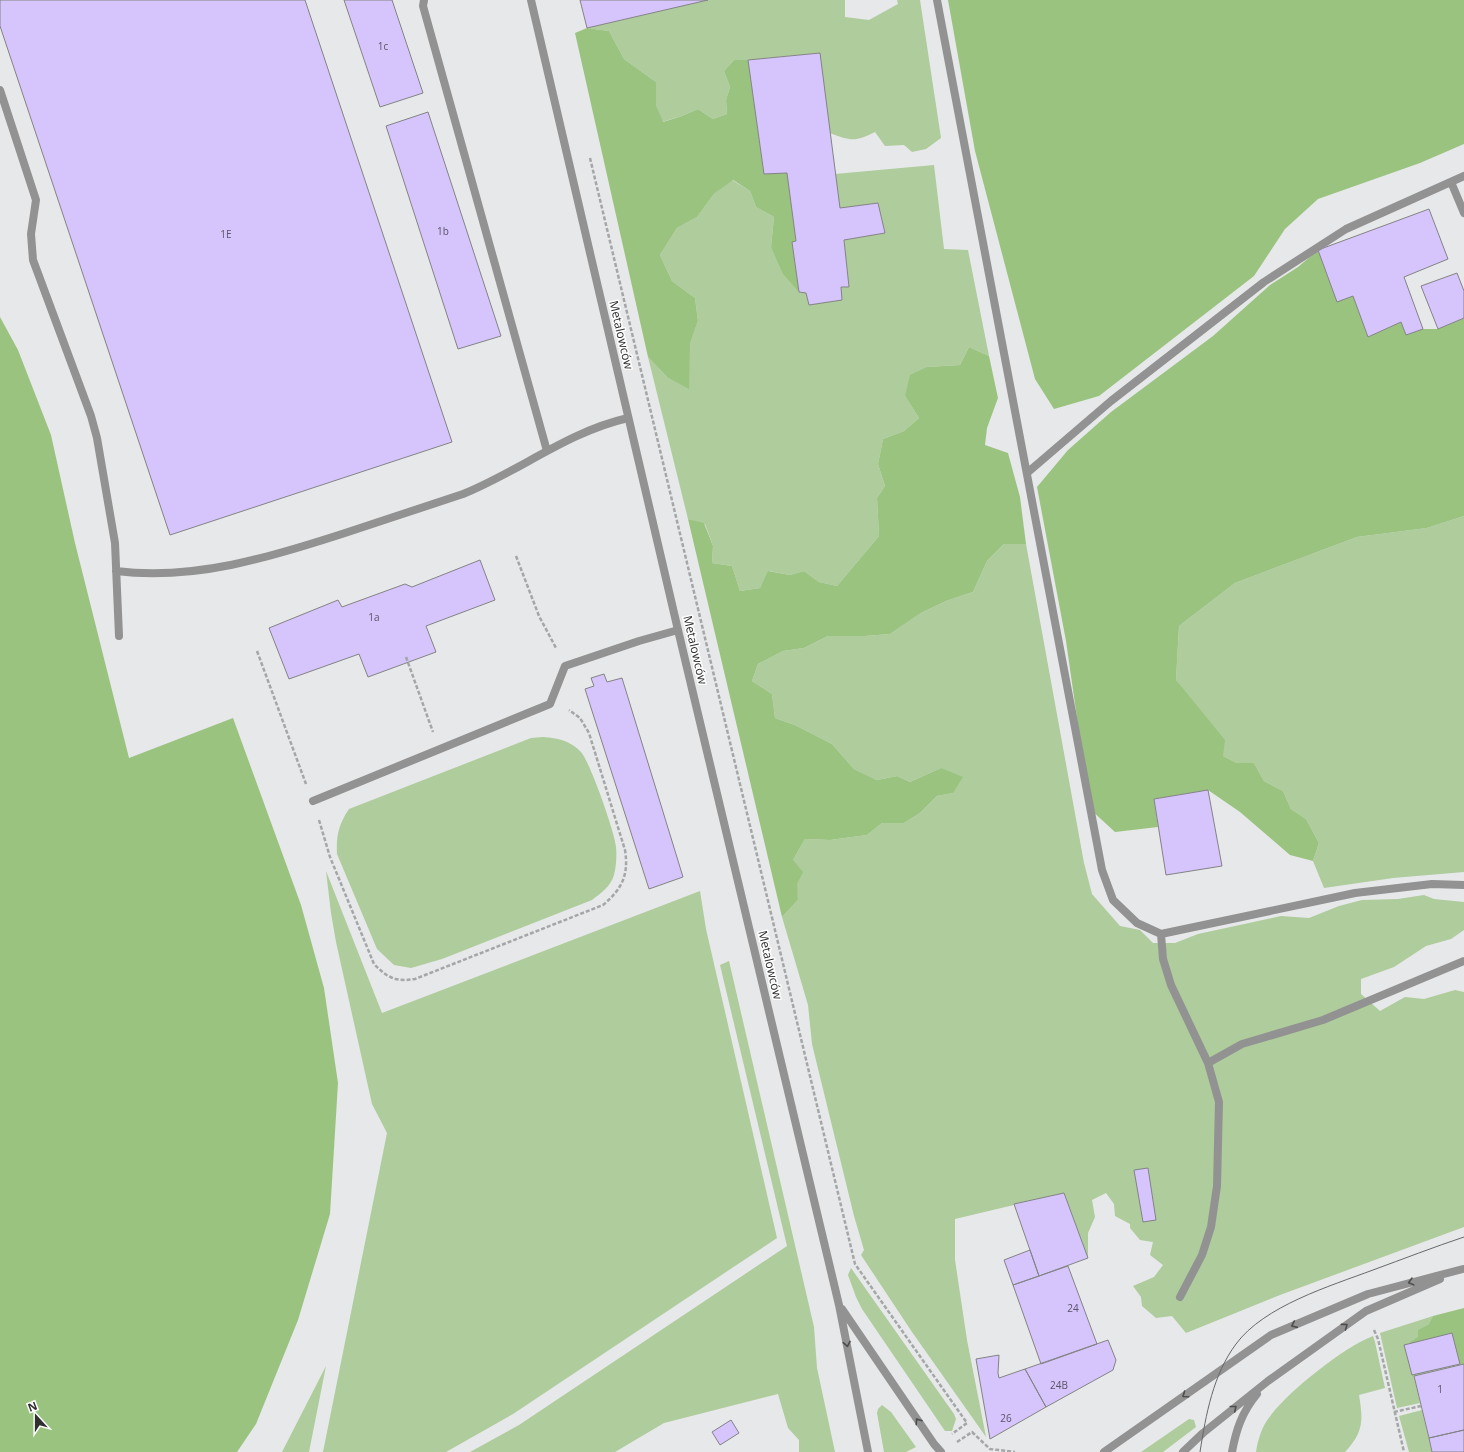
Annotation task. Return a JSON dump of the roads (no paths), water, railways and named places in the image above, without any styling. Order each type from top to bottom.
[{"type":"street","points":[[424,0],[423,6],[547,451]]},
{"type":"street","name":"Metalowców","points":[[531,0],[628,418],[839,1306],[868,1452]]},
{"type":"street","points":[[937,0],[1102,870],[1113,900],[1137,923],[1161,934],[1355,893],[1432,884],[1464,885]]},
{"type":"street","points":[[0,90],[36,200],[31,234],[33,260],[91,416],[97,438],[115,543],[119,636]]},
{"type":"street","points":[[1027,473],[1111,401],[1264,282],[1346,229],[1464,176]]},
{"type":"street","points":[[1451,182],[1464,213]]},
{"type":"street","points":[[116,571],[140,574],[194,571],[233,565],[277,553],[463,494],[486,484],[582,432],[605,423],[628,418]]},
{"type":"street","points":[[313,800],[550,704],[565,666],[639,641],[678,630]]},
{"type":"street","points":[[1161,934],[1163,959],[1171,985],[1208,1063],[1219,1102],[1217,1186],[1211,1227],[1202,1255],[1180,1297]]},
{"type":"street","points":[[1208,1063],[1242,1044],[1323,1020],[1464,961]]},
{"type":"street","points":[[1184,1452],[1203,1433],[1268,1381],[1366,1311],[1463,1268]]},
{"type":"street","points":[[1104,1452],[1270,1335],[1368,1294],[1463,1268]]},
{"type":"street","points":[[839,1306],[941,1452]]},
{"type":"street","points":[[1232,1452],[1235,1434],[1241,1418],[1252,1400],[1268,1381]]},
{"type":"tram line","points":[[1200,1452],[1208,1409],[1216,1382],[1228,1356],[1236,1344],[1248,1331],[1280,1308],[1318,1290],[1464,1237]]}]
